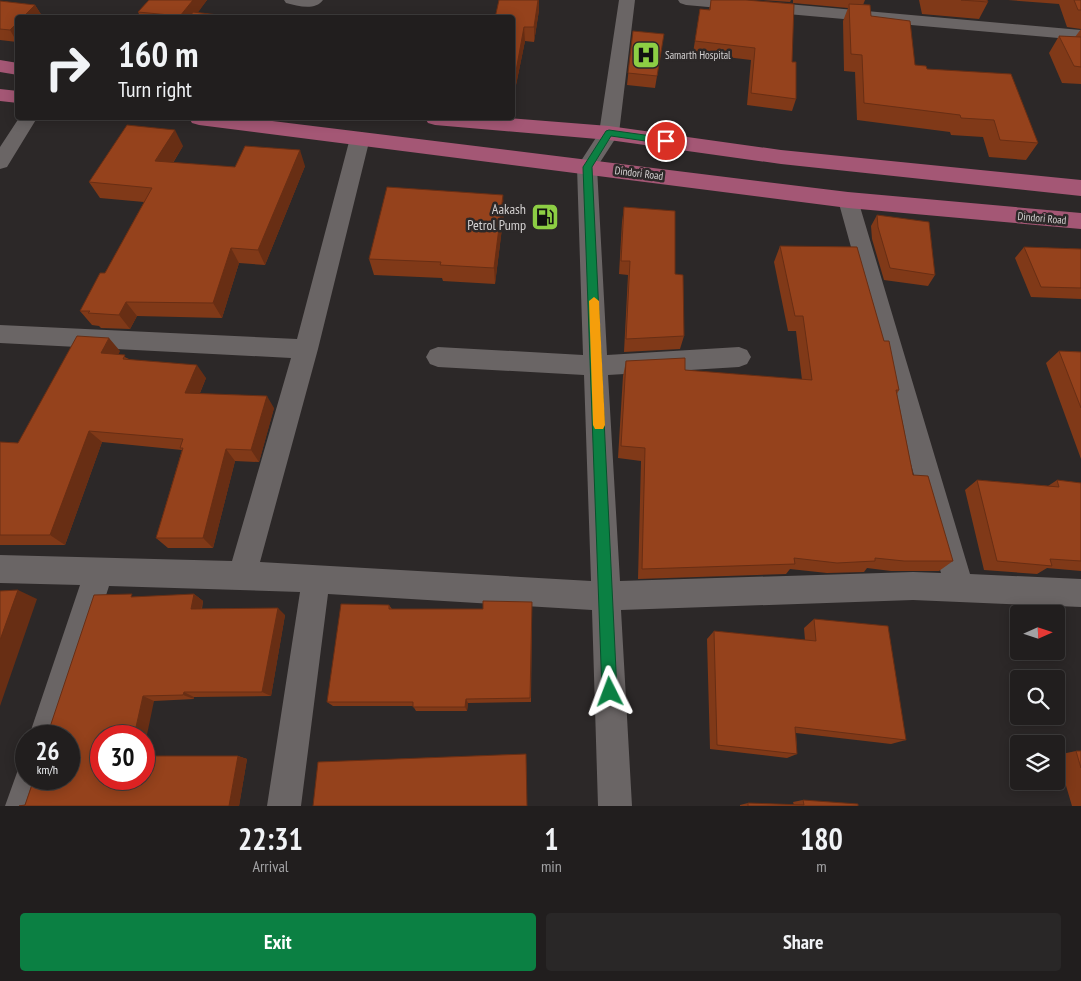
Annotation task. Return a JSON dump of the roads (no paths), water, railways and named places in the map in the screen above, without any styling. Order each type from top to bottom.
[{"type":"main road","points":[[0,66],[15,68]]},
{"type":"main road","points":[[0,95],[15,97]]},
{"type":"main road","name":"Dindori Road","points":[[215,120],[848,200],[1081,221]]},
{"type":"main road","points":[[458,120],[609,133],[781,157],[1081,188]]},
{"type":"street","points":[[292,0],[314,1],[306,15]]},
{"type":"street","points":[[615,806],[587,167],[609,133],[627,0]]},
{"type":"street","points":[[688,0],[1081,35]]},
{"type":"street","points":[[873,0],[878,17]]},
{"type":"street","points":[[0,162],[27,120]]},
{"type":"street","points":[[242,575],[306,349],[360,138]]},
{"type":"street","points":[[848,200],[960,588]]},
{"type":"street","points":[[0,334],[306,349]]},
{"type":"street","points":[[438,357],[597,366],[739,357]]},
{"type":"street","points":[[0,569],[242,575],[605,596],[913,586],[1081,593]]},
{"type":"street","points":[[49,725],[99,572]]},
{"type":"street","points":[[284,806],[316,579]]},
{"type":"street","points":[[22,806],[27,790]]},
{"type":"place","name":"Samarth Hospital","points":[[646,55]]},
{"type":"place","name":"Aakash Petrol Pump","points":[[545,217]]}]
